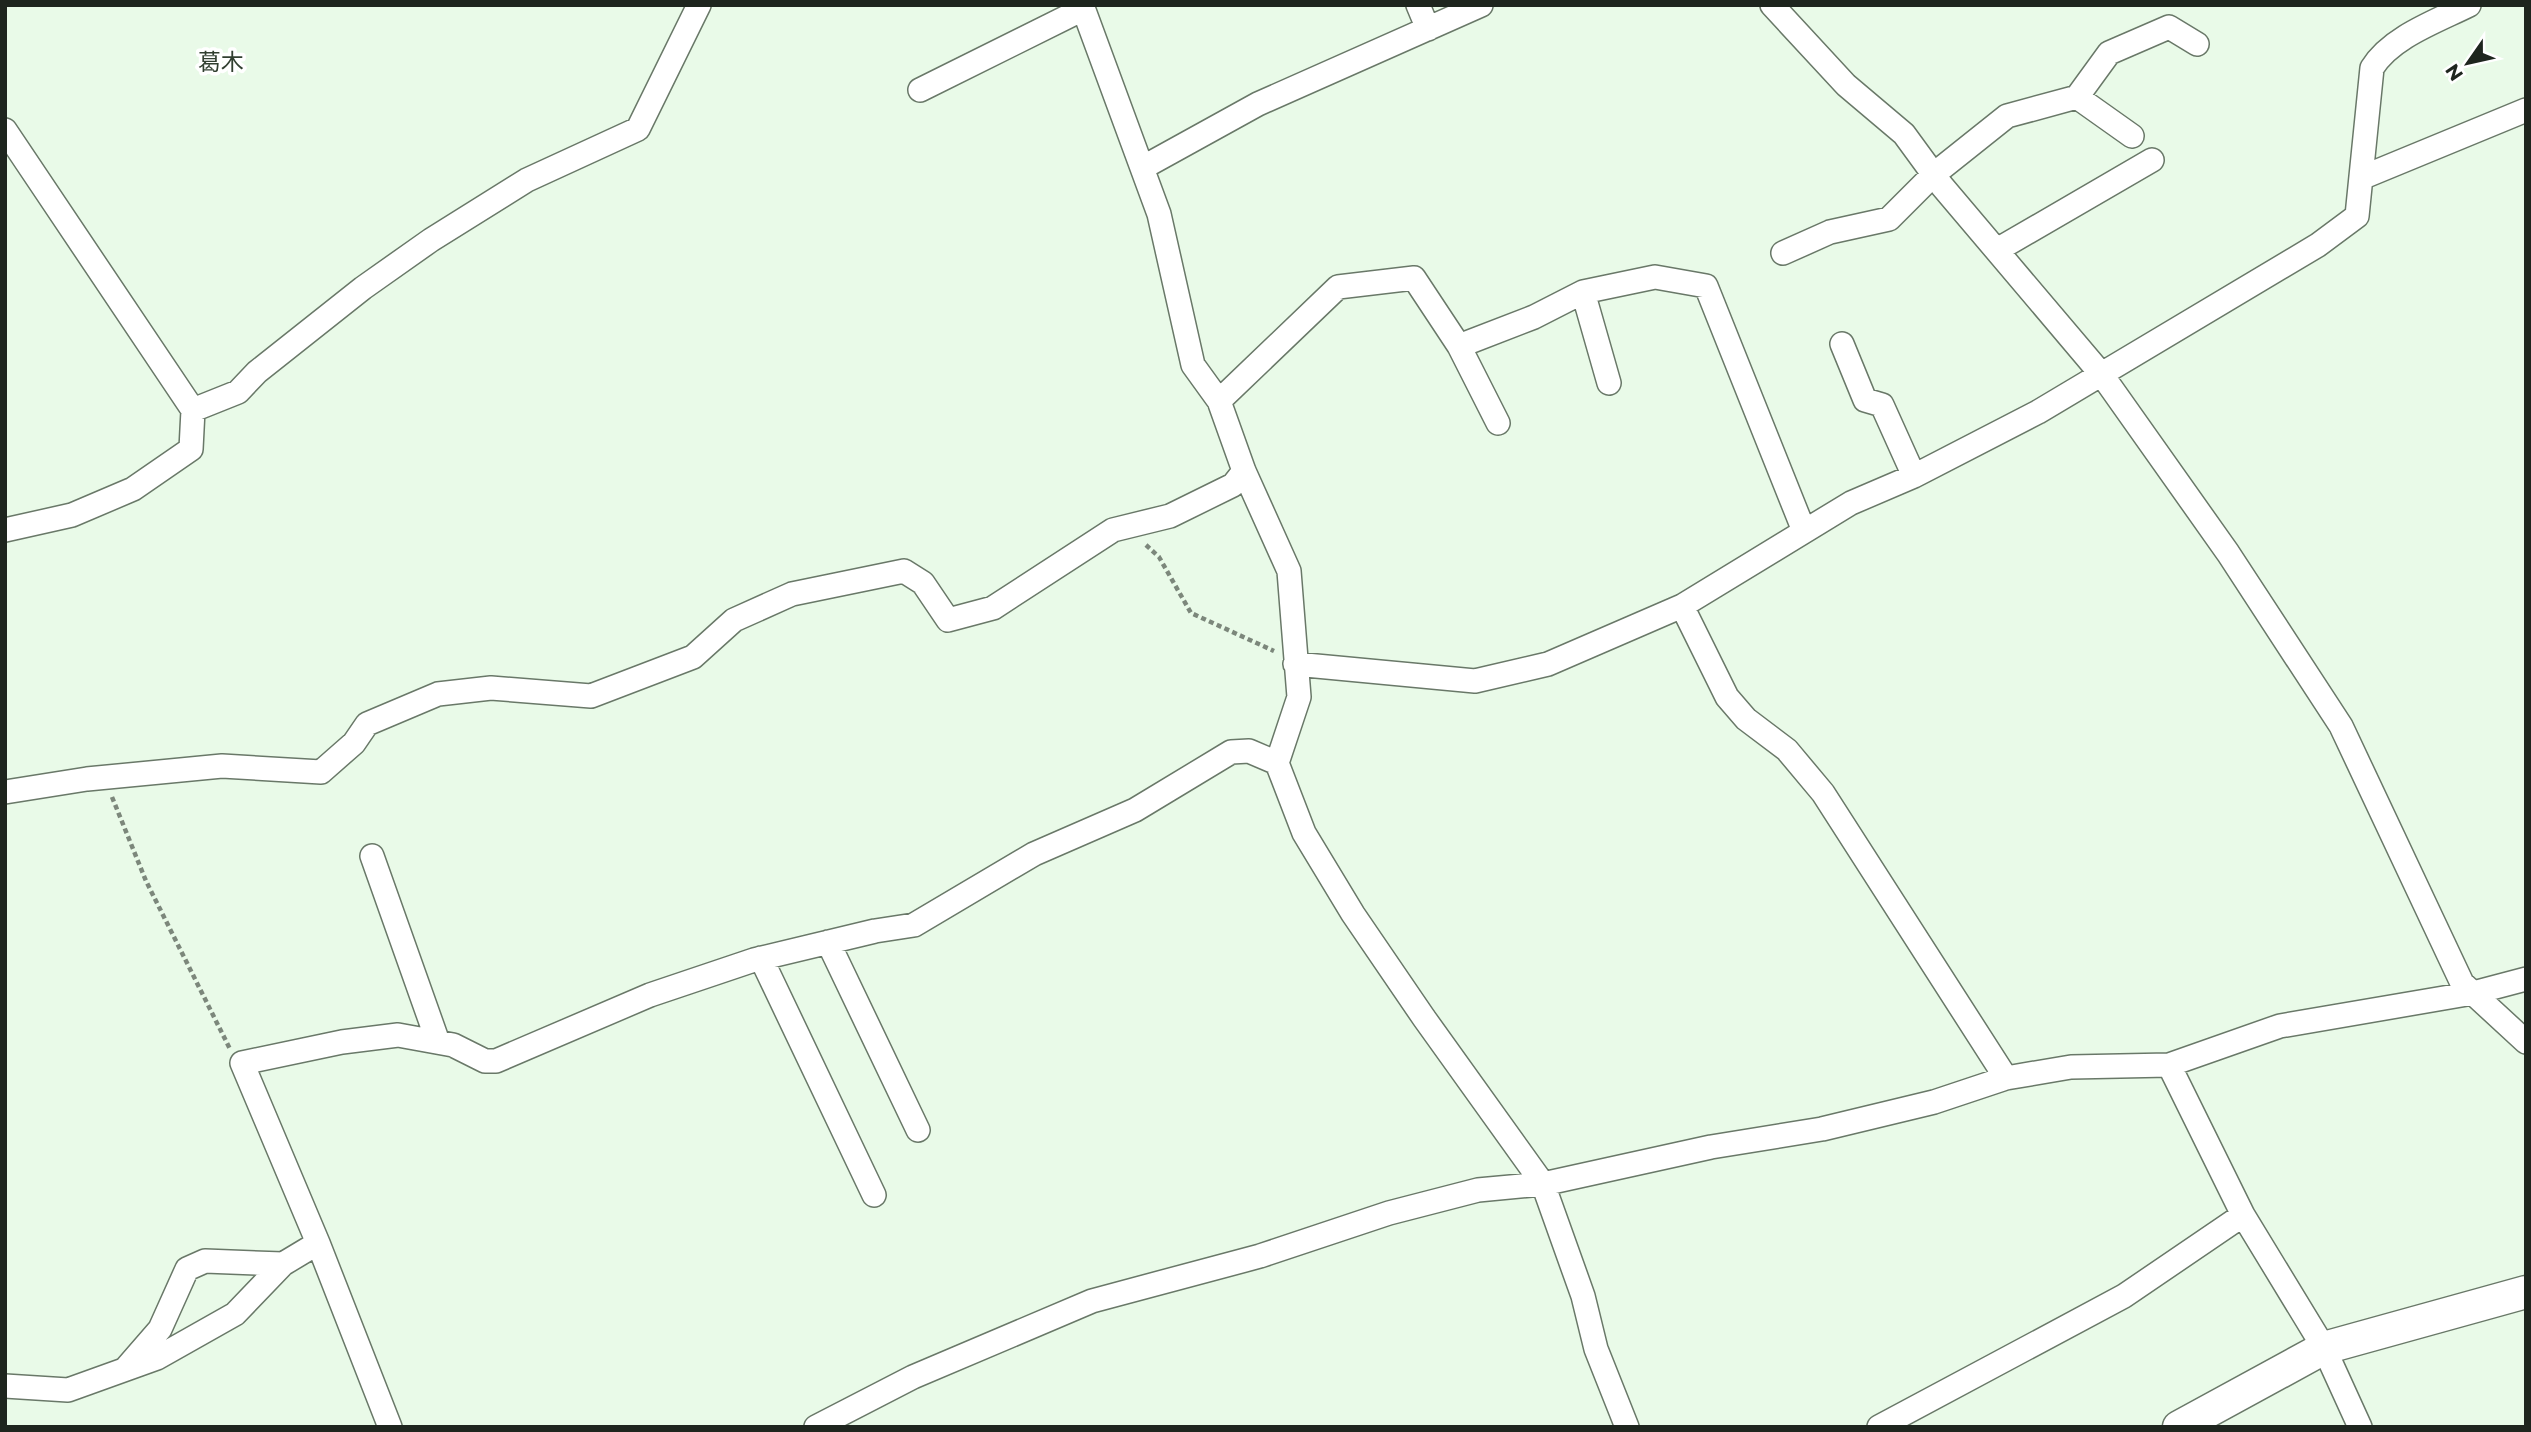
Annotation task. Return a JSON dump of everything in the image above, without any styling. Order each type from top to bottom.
[{"type":"street","points":[[193,410],[238,392],[257,372],[331,313],[431,240],[527,180],[638,129],[699,5]]},
{"type":"street","points":[[1418,5],[1428,29]]},
{"type":"street","points":[[1142,168],[1258,104],[1481,5]]},
{"type":"street","points":[[1772,5],[1846,85],[1904,134],[1933,175],[2102,375],[2228,553],[2341,726],[2462,983],[2526,1042]]},
{"type":"street","points":[[1295,664],[1475,681],[1548,664],[1682,606],[1851,503],[1914,476],[2102,375],[2318,245],[2357,216],[2371,68],[2379,57],[2415,32],[2469,5]]},
{"type":"street","points":[[920,90],[1082,7],[1159,214],[1193,365],[1219,401],[1244,471],[1289,571],[1295,664],[1300,697],[1277,763],[1304,833],[1353,914],[1543,1184],[1583,1296],[1597,1349],[1627,1427]]},
{"type":"street","points":[[1783,253],[1830,232],[1888,219],[1933,175],[2007,116],[2077,97],[2109,53],[2169,26],[2197,44]]},
{"type":"street","points":[[2077,97],[2132,136]]},
{"type":"street","points":[[2361,178],[2526,110]]},
{"type":"street","points":[[5,130],[193,410],[191,449],[132,489],[72,515],[5,530]]},
{"type":"street","points":[[1997,250],[2152,160]]},
{"type":"street","points":[[1459,346],[1534,317],[1583,292],[1655,277],[1706,286],[1804,531]]},
{"type":"street","points":[[1219,401],[1338,287],[1414,278],[1459,346],[1498,423]]},
{"type":"street","points":[[1583,292],[1609,383]]},
{"type":"street","points":[[1842,344],[1865,400],[1882,405],[1914,476]]},
{"type":"street","points":[[5,792],[104,778],[222,766],[321,772],[354,743],[367,724],[438,694],[491,688],[591,696],[693,657],[734,620],[792,594],[904,571],[923,583],[948,620],[993,608],[1113,530],[1170,516],[1233,485],[1244,471]]},
{"type":"street","points":[[1682,606],[1727,697],[1746,719],[1787,750],[1823,793],[2006,1079]]},
{"type":"street","points":[[390,1427],[318,1243],[242,1063],[342,1042],[398,1035],[438,1042],[485,1060],[496,1061],[650,995],[761,958],[914,925],[1034,854],[1135,810],[1231,752],[1249,751],[1277,763]]},
{"type":"street","points":[[372,856],[438,1042]]},
{"type":"street","points":[[828,942],[918,1130]]},
{"type":"street","points":[[761,958],[874,1195]]},
{"type":"street","points":[[816,1427],[912,1377],[1092,1301],[1260,1256],[1389,1213],[1478,1190],[1543,1184],[1711,1147],[1822,1129],[1934,1102],[2006,1079],[2071,1067],[2169,1065],[2280,1026],[2473,993],[2526,979]]},
{"type":"street","points":[[2169,1065],[2243,1215],[2324,1348],[2360,1427]]},
{"type":"street","points":[[1879,1427],[2124,1296],[2243,1215]]},
{"type":"street","points":[[5,1385],[68,1390],[157,1358],[235,1314],[283,1264],[318,1243]]},
{"type":"street","points":[[125,1370],[160,1329],[187,1269],[205,1261],[283,1264]]},
{"type":"street","points":[[2179,1427],[2324,1348],[2526,1292]]},
{"type":"path","points":[[1126,527],[1159,557],[1191,613],[1257,641],[1295,664]]},
{"type":"path","points":[[104,778],[146,881],[226,1044],[242,1063]]},
{"type":"district","name":"葛木","points":[[221,62]]}]
